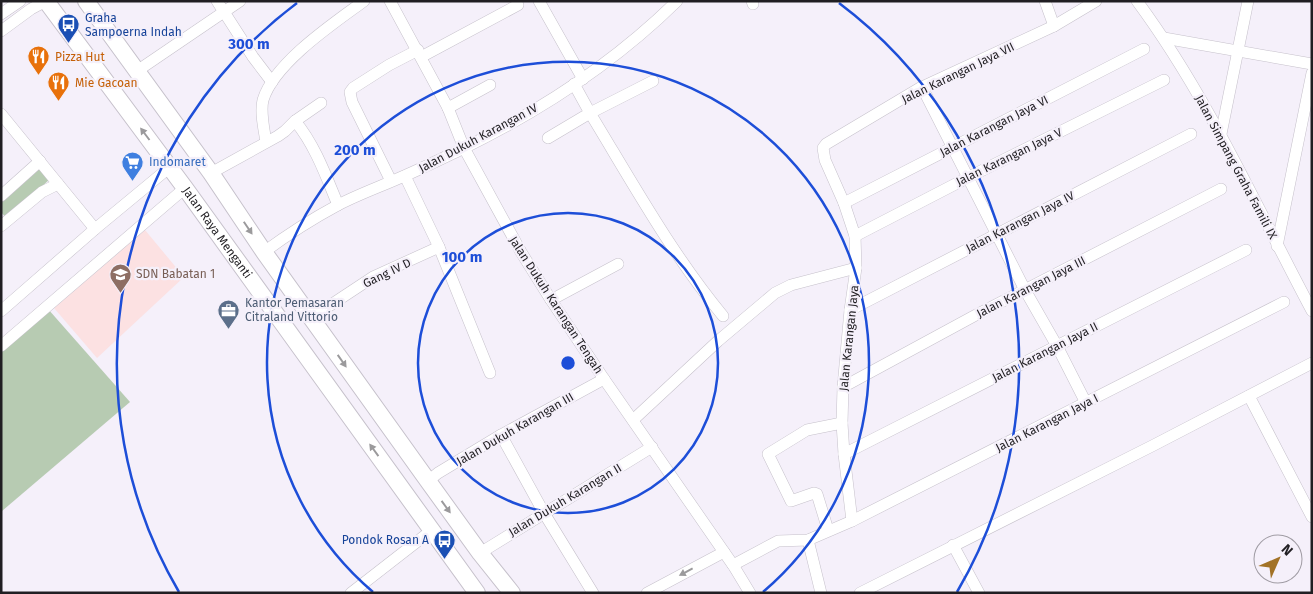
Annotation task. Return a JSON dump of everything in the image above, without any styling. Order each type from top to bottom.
[{"type":"main road","name":"Jalan Raya Menganti","points":[[46,1],[170,167],[477,593]]},
{"type":"main road","points":[[86,1],[211,173],[264,252],[506,591]]},
{"type":"main road","points":[[210,223],[233,207]]},
{"type":"street","points":[[1,14],[20,1]]},
{"type":"street","points":[[1,31],[29,5],[46,1]]},
{"type":"street","points":[[217,1],[272,82]]},
{"type":"street","points":[[137,71],[240,1]]},
{"type":"street","points":[[266,142],[262,106],[263,99],[272,82],[299,52],[364,1]]},
{"type":"street","name":"Jalan Dukuh Karangan Tengah","points":[[390,1],[448,108],[464,148],[500,215],[551,300],[733,565],[750,593]]},
{"type":"street","points":[[540,1],[578,82],[590,113],[660,228],[699,287],[723,316]]},
{"type":"street","name":"Jalan Dukuh Karangan IV","points":[[264,252],[284,237],[338,205],[464,148],[529,113],[578,82],[649,30],[677,1]]},
{"type":"street","points":[[1044,1],[1054,26]]},
{"type":"street","name":"Jalan Karangan Jaya VII","points":[[825,160],[823,148],[826,144],[922,87],[1054,26],[1096,1]]},
{"type":"street","name":"Jalan Simpang Graha Famili IX","points":[[1137,1],[1164,38],[1221,134],[1312,312]]},
{"type":"street","points":[[1221,134],[1248,1]]},
{"type":"street","points":[[391,181],[350,97],[350,92],[353,88],[390,65],[419,54],[518,5]]},
{"type":"street","points":[[1164,38],[1312,64]]},
{"type":"street","name":"Jalan Karangan Jaya VI","points":[[844,202],[1144,49]]},
{"type":"street","points":[[1277,246],[1312,73]]},
{"type":"street","points":[[548,138],[590,113],[653,80]]},
{"type":"street","name":"Jalan Karangan Jaya V","points":[[855,236],[1164,80]]},
{"type":"street","points":[[448,108],[490,85]]},
{"type":"street","points":[[922,87],[1025,290],[1057,346],[1086,403]]},
{"type":"street","points":[[211,173],[285,131],[294,120],[321,103]]},
{"type":"street","points":[[3,119],[40,160],[96,229]]},
{"type":"street","points":[[294,120],[306,134],[324,169],[338,205]]},
{"type":"street","name":"Jalan Karangan Jaya IV","points":[[850,310],[1191,134]]},
{"type":"street","points":[[1,196],[40,160]]},
{"type":"street","name":"Jalan Karangan Jaya","points":[[825,160],[844,202],[855,236],[856,268],[843,387],[842,423],[852,521]]},
{"type":"street","points":[[1,311],[170,167]]},
{"type":"street","points":[[405,176],[440,247],[490,373]]},
{"type":"street","points":[[3,222],[42,192],[58,184]]},
{"type":"street","points":[[1,346],[185,188]]},
{"type":"street","name":"Jalan Karangan Jaya III","points":[[843,387],[1221,189]]},
{"type":"street","name":"Gang IV D","points":[[311,318],[373,277],[440,247]]},
{"type":"street","name":"Jalan Karangan Jaya II","points":[[844,454],[1246,250]]},
{"type":"street","points":[[551,300],[618,264]]},
{"type":"street","points":[[633,420],[718,341],[782,288],[856,268]]},
{"type":"street","name":"Jalan Karangan Jaya I","points":[[733,565],[778,541],[808,540],[852,521],[1284,302]]},
{"type":"street","points":[[860,593],[1312,364]]},
{"type":"street","name":"Jalan Dukuh Karangan III","points":[[428,482],[438,473],[501,435],[604,379]]},
{"type":"street","points":[[1249,396],[1312,516]]},
{"type":"street","points":[[828,530],[817,494],[814,493],[792,501],[768,454],[807,430],[842,423]]},
{"type":"street","points":[[501,435],[544,513],[593,593]]},
{"type":"street","name":"Jalan Dukuh Karangan II","points":[[480,553],[652,448]]},
{"type":"street","points":[[351,593],[432,530]]},
{"type":"street","points":[[808,540],[821,593]]},
{"type":"street","points":[[953,545],[979,593]]},
{"type":"street","points":[[647,593],[724,552]]},
{"type":"shaded area","name":"SDN Babatan 1","points":[[145,230],[184,277],[97,358],[54,308]]},
{"type":"green space","points":[[39,164],[51,178],[7,219],[1,212],[1,199]]},
{"type":"green space","points":[[48,309],[130,402],[2,511],[1,351]]},
{"type":"place","name":"Graha Sampoerna Indah","points":[[69,44]]},
{"type":"place","name":"Pizza Hut","points":[[39,76]]},
{"type":"place","name":"Mie Gacoan","points":[[59,102]]},
{"type":"place","name":"Indomaret","points":[[133,181]]},
{"type":"place","name":"SDN Babatan 1","points":[[120,293]]},
{"type":"place","name":"Kantor Pemasaran Citraland Vittorio","points":[[229,329]]},
{"type":"place","name":"Pondok Rosan A","points":[[445,559]]}]
